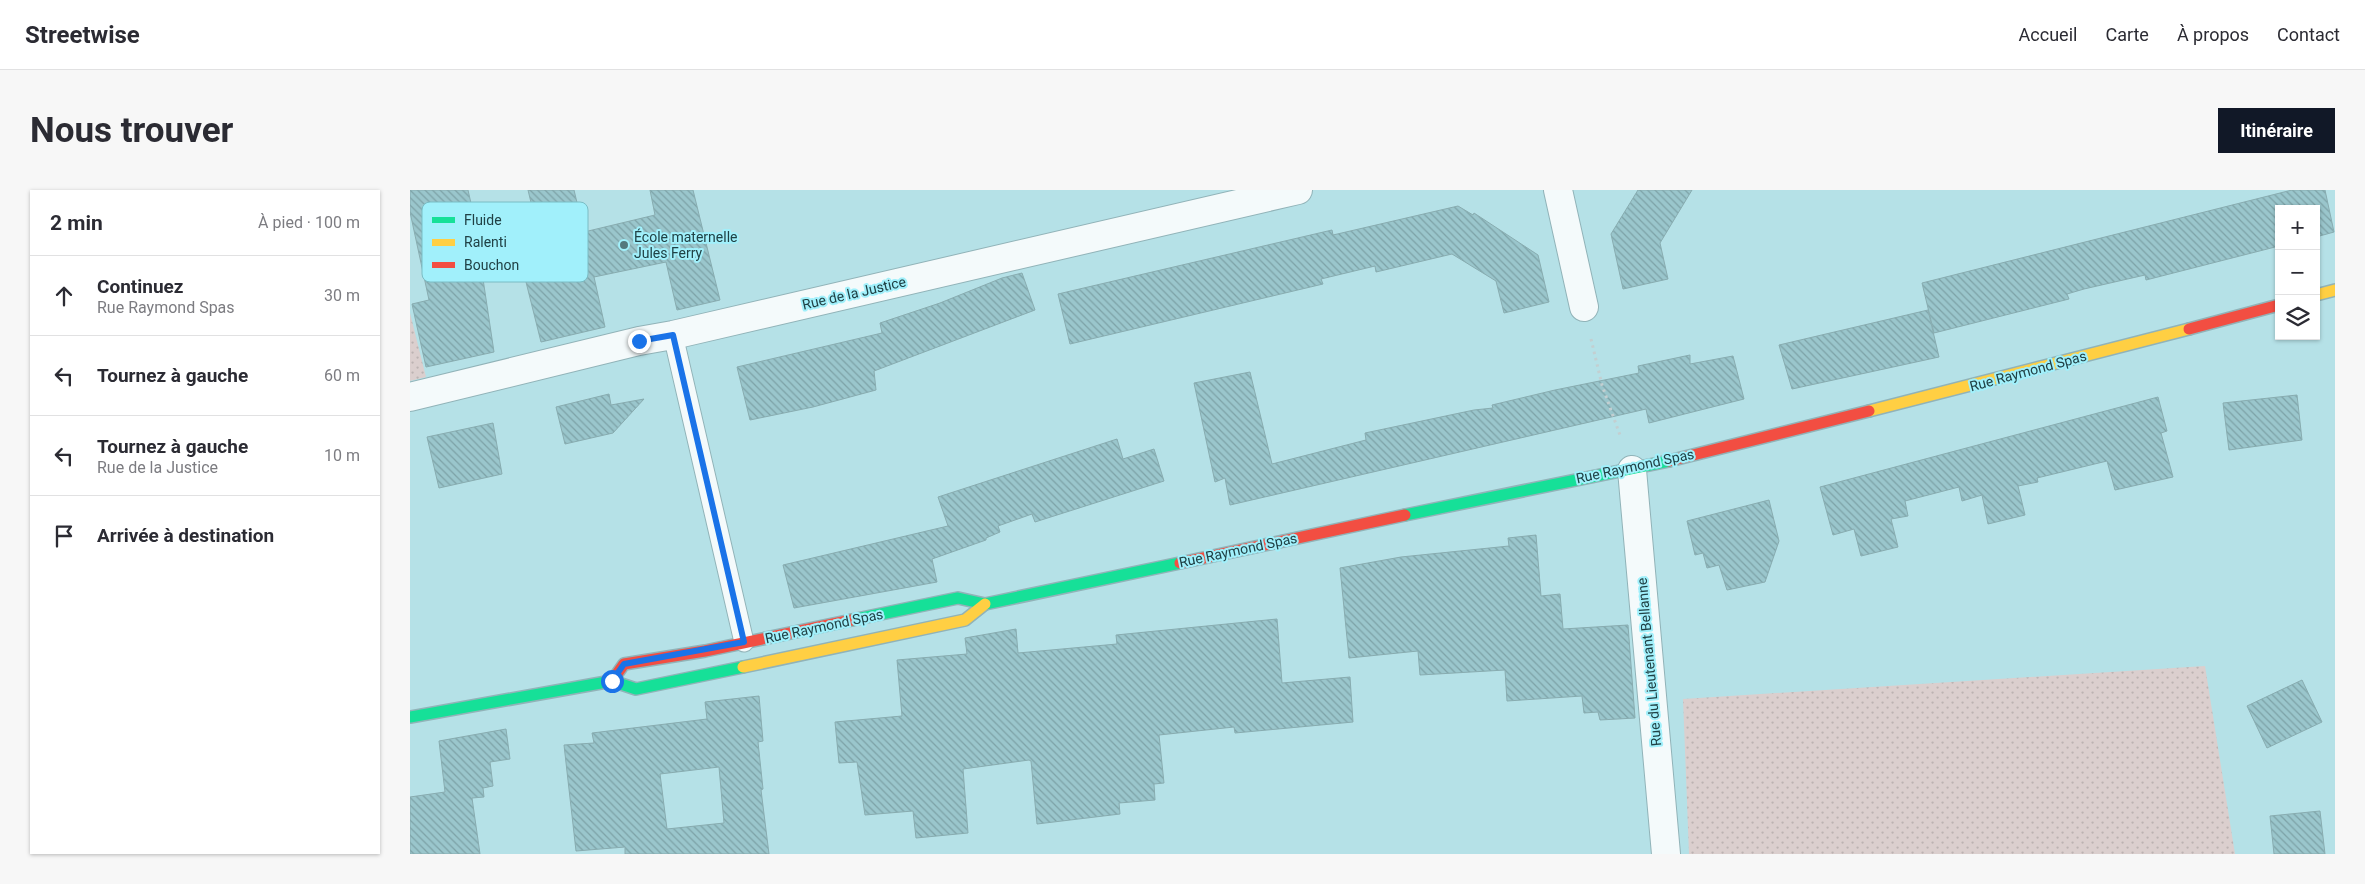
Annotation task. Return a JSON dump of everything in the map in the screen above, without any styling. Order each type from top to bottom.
[{"type":"street","name":"Rue de la Justice","points":[[410,397],[639,341],[673,335],[1298,190]]},
{"type":"street","points":[[1558,190],[1584,307]]},
{"type":"street","points":[[2320,294],[2335,290]]},
{"type":"street","name":"Rue Raymond Spas","points":[[410,717],[612,681],[636,689],[747,653],[958,598],[985,604],[1574,479],[1632,470],[2001,379],[2275,306]]},
{"type":"street","name":"Rue du Lieutenant Bellanne","points":[[1632,470],[1666,854]]},
{"type":"street","name":"Rue Raymond Spas","points":[[612,681],[624,664],[747,653],[965,620],[985,604]]},
{"type":"lane","points":[[673,335],[747,653]]},
{"type":"path","points":[[1584,307],[1602,385],[1632,470]]},
{"type":"shaded area","points":[[410,313],[426,377],[410,381]]},
{"type":"shaded area","points":[[2205,666],[2235,854],[1689,854],[1683,699]]},
{"type":"building","points":[[410,190],[468,190],[471,202],[422,202],[422,268],[410,212]]},
{"type":"building","points":[[528,190],[574,190],[577,202],[531,202]]},
{"type":"building","points":[[650,190],[693,190],[720,300],[677,310],[666,262],[594,277],[605,327],[541,342],[526,282],[588,282],[588,231],[655,215]]},
{"type":"building","points":[[1638,190],[1692,190],[1660,243],[1668,279],[1623,289],[1611,234]]},
{"type":"building","points":[[2292,190],[2325,190],[2334,232],[2320,236],[2320,205],[2275,205],[2275,247],[2146,280],[2145,275],[2084,289],[2067,294],[2069,299],[1934,333],[1922,283]]},
{"type":"building","points":[[1458,206],[1473,215],[1474,213],[1538,255],[1549,302],[1504,313],[1496,281],[1452,254],[1376,272],[1375,266],[1321,279],[1323,284],[1070,344],[1058,294],[1332,230],[1333,235]]},
{"type":"building","points":[[1022,273],[1035,310],[874,371],[876,390],[813,407],[750,420],[737,367],[882,333],[880,323],[940,303],[1002,278]]},
{"type":"building","points":[[425,282],[483,282],[494,352],[426,367],[412,304],[429,300]]},
{"type":"building","points":[[1928,310],[1939,357],[1792,389],[1779,345]]},
{"type":"building","points":[[1690,355],[1690,364],[1733,356],[1744,399],[1649,423],[1646,409],[1230,505],[1225,478],[1215,482],[1194,383],[1250,372],[1272,464],[1366,440],[1365,433],[1474,410],[1493,408],[1492,405],[1639,373],[1638,366]]},
{"type":"building","points":[[609,394],[611,405],[644,399],[613,433],[565,444],[556,407]]},
{"type":"building","points":[[2297,395],[2302,440],[2229,450],[2223,403]]},
{"type":"building","points":[[2158,397],[2167,431],[2161,433],[2173,477],[2115,490],[2107,461],[2037,478],[2038,482],[2018,486],[2025,515],[1988,524],[1982,495],[1962,501],[1959,487],[1905,501],[1908,516],[1891,519],[1898,547],[1861,556],[1854,529],[1833,535],[1820,487]]},
{"type":"building","points":[[493,423],[502,474],[439,488],[427,437]]},
{"type":"building","points":[[1117,439],[1123,459],[1154,449],[1164,481],[1035,522],[1032,514],[998,526],[1000,532],[986,538],[986,540],[932,559],[937,582],[794,608],[783,565],[948,526],[938,497]]},
{"type":"building","points":[[1769,500],[1779,541],[1765,582],[1727,590],[1719,565],[1707,568],[1703,553],[1695,555],[1687,521]]},
{"type":"building","points":[[1536,535],[1541,596],[1560,594],[1563,629],[1628,625],[1635,718],[1600,720],[1598,712],[1584,713],[1582,696],[1507,701],[1505,670],[1420,675],[1418,651],[1349,658],[1340,568],[1401,557],[1509,546],[1508,538]]},
{"type":"building","points":[[1277,619],[1282,683],[1350,677],[1353,722],[1235,733],[1234,727],[1159,735],[1164,783],[1154,784],[1155,800],[1119,803],[1120,814],[1037,824],[1031,761],[1029,760],[963,769],[968,833],[916,838],[913,811],[865,815],[857,762],[839,763],[835,722],[902,716],[897,660],[967,654],[965,638],[1016,629],[1018,653],[1117,644],[1116,635]]},
{"type":"building","points":[[2302,680],[2322,722],[2267,748],[2247,706]]},
{"type":"building","points":[[759,696],[763,741],[758,742],[763,789],[761,790],[769,854],[625,854],[625,847],[576,851],[564,745],[594,743],[592,733],[707,719],[705,702]],"holes":[[[719,767],[724,823],[667,829],[660,774]]]},
{"type":"building","points":[[506,729],[510,759],[490,762],[493,786],[483,788],[484,797],[472,798],[480,854],[410,854],[410,797],[445,792],[439,741]]},
{"type":"building","points":[[2320,811],[2325,854],[2274,854],[2270,816]]},
{"type":"traffic: fast","points":[[1405,515],[1669,461]]},
{"type":"traffic: fast","points":[[852,620],[958,598],[985,604],[1180,563]]},
{"type":"traffic: fast","points":[[410,717],[612,681],[636,689],[743,667]]},
{"type":"traffic: slow","points":[[2320,294],[2335,290]]},
{"type":"traffic: slow","points":[[1869,411],[2189,329]]},
{"type":"traffic: slow","points":[[743,667],[965,620],[985,604]]},
{"type":"traffic: jam","points":[[2189,329],[2275,306]]},
{"type":"traffic: jam","points":[[1669,461],[1869,411]]},
{"type":"traffic: jam","points":[[1180,563],[1405,515]]},
{"type":"traffic: jam","points":[[612,681],[624,664],[705,651],[852,620]]},
{"type":"place","name":"École maternelle Jules Ferry","points":[[624,245]]},
{"type":"route","points":[[612,681],[624,664],[705,651],[744,642],[673,335],[639,341]]}]
